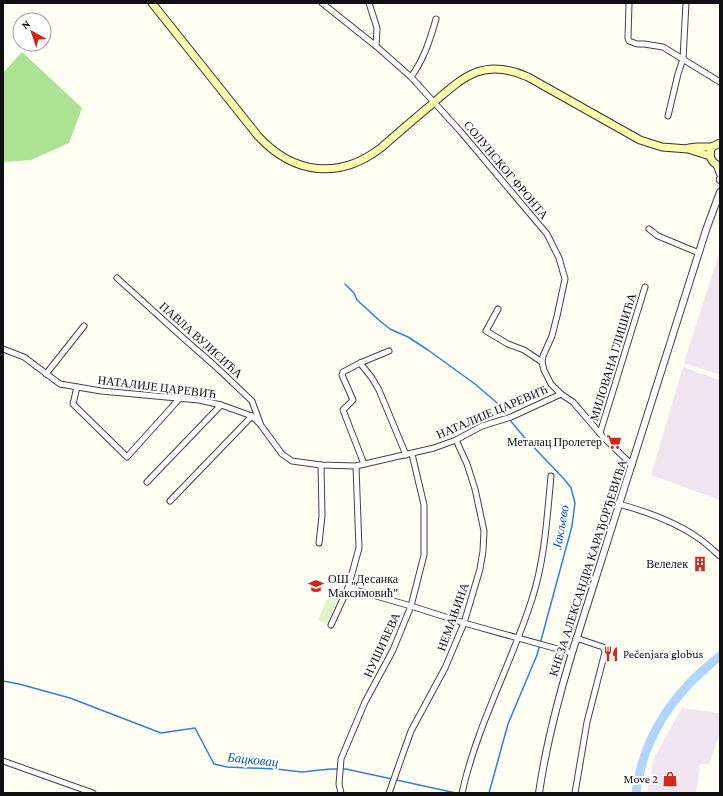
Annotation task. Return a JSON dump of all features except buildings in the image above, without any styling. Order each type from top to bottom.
[{"type":"main road","points":[[152,3],[258,136],[277,154],[299,164],[328,169],[341,168],[358,162],[377,150],[460,80],[476,72],[494,69],[510,70],[528,77],[640,140],[662,147],[688,149],[710,156]]},
{"type":"main road","points":[[688,149],[697,147],[712,147],[720,143]]},
{"type":"main road","points":[[712,147],[710,156],[712,162],[719,166]]},
{"type":"street","name":"СОЛУНСКОГ ФРОНТА","points":[[322,3],[376,46],[411,77],[435,102],[547,234],[559,258],[565,279],[558,316],[542,362]]},
{"type":"street","points":[[369,3],[377,28],[376,46]]},
{"type":"street","points":[[629,3],[629,40],[637,44],[662,47],[720,82]]},
{"type":"street","points":[[668,116],[683,59],[686,3]]},
{"type":"street","points":[[411,77],[420,64],[430,43],[436,19]]},
{"type":"street","points":[[719,166],[720,174]]},
{"type":"street","name":"КНЕЗА АЛЕКСАНДРА КАРАЂОРЂЕВИЋА","points":[[539,793],[556,708],[576,638],[699,253],[720,192]]},
{"type":"street","points":[[649,229],[658,236],[699,253]]},
{"type":"street","name":"ПАВЛА ВУЈИСИЋА","points":[[117,278],[252,401],[260,424]]},
{"type":"street","name":"МИЛОВАНА ГЛИШИЋА","points":[[600,433],[645,287]]},
{"type":"street","points":[[498,309],[486,331],[508,344],[524,350],[542,362],[551,384],[561,394]]},
{"type":"street","points":[[46,374],[84,326]]},
{"type":"street","name":"НАТАЛИЈЕ ЦАРЕВИЋ","points":[[3,349],[24,357],[60,384],[101,391],[199,400],[221,405],[252,416],[260,424],[282,454],[292,461],[321,465],[356,466],[412,454],[456,440],[482,426],[511,417],[561,394],[574,402],[600,433],[632,465]]},
{"type":"street","points":[[364,464],[343,410],[353,400],[342,374],[360,363],[389,351]]},
{"type":"street","points":[[360,363],[379,390],[406,455]]},
{"type":"street","points":[[77,387],[73,404],[127,457],[180,398]]},
{"type":"street","points":[[147,482],[221,405]]},
{"type":"street","points":[[170,501],[252,416]]},
{"type":"street","name":"НЕМАЊИНА","points":[[389,793],[411,731],[445,668],[464,623],[480,569],[484,531],[475,489],[467,464],[456,440]]},
{"type":"street","name":"НУШИЋЕВА","points":[[341,793],[339,772],[341,759],[359,717],[393,650],[412,606],[424,555],[424,505],[412,454]]},
{"type":"street","points":[[319,543],[322,528],[321,465]]},
{"type":"street","points":[[331,625],[348,588],[358,548],[356,466]]},
{"type":"street","points":[[462,792],[473,752],[533,598],[543,560],[551,476]]},
{"type":"street","points":[[619,504],[641,510],[670,522],[702,540],[720,556]]},
{"type":"street","points":[[348,588],[518,639],[572,653]]},
{"type":"street","points":[[575,793],[587,722],[605,652],[603,647],[576,638]]},
{"type":"street","points":[[3,761],[93,793]]},
{"type":"shaded area","points":[[720,250],[720,375],[684,363]]},
{"type":"shaded area","points":[[683,367],[720,380],[720,500],[651,475]]},
{"type":"shaded area","points":[[682,708],[720,713],[720,734],[709,764],[700,764],[696,793],[647,793],[654,758]]},
{"type":"green space","points":[[22,52],[82,108],[69,143],[31,160],[3,162],[3,73]]},
{"type":"green space","points":[[329,594],[338,597],[327,624],[318,620]]},
{"type":"waterway","name":"Јакљево","points":[[345,284],[354,293],[357,300],[380,321],[390,329],[408,337],[428,350],[475,384],[496,402],[507,416]]},
{"type":"waterway","name":"Јакљево","points":[[489,793],[508,724],[537,655],[572,526],[575,503],[571,488],[565,480],[509,419]]},
{"type":"waterway","points":[[636,793],[642,763],[653,735],[669,709],[688,685],[720,656]]},
{"type":"waterway","name":"Бацковац","points":[[3,681],[70,698],[161,733],[195,728],[214,764],[227,767],[276,769],[302,772],[346,769],[456,793]]},
{"type":"place","name":"Металац Пролетер","points":[[614,442]]},
{"type":"place","name":"Велелек","points":[[700,564]]},
{"type":"place","name":"ОШ „Десанка Максимовић”","points":[[316,586]]},
{"type":"place","name":"Pečenjara globus","points":[[611,654]]},
{"type":"place","name":"Move 2","points":[[670,779]]}]
